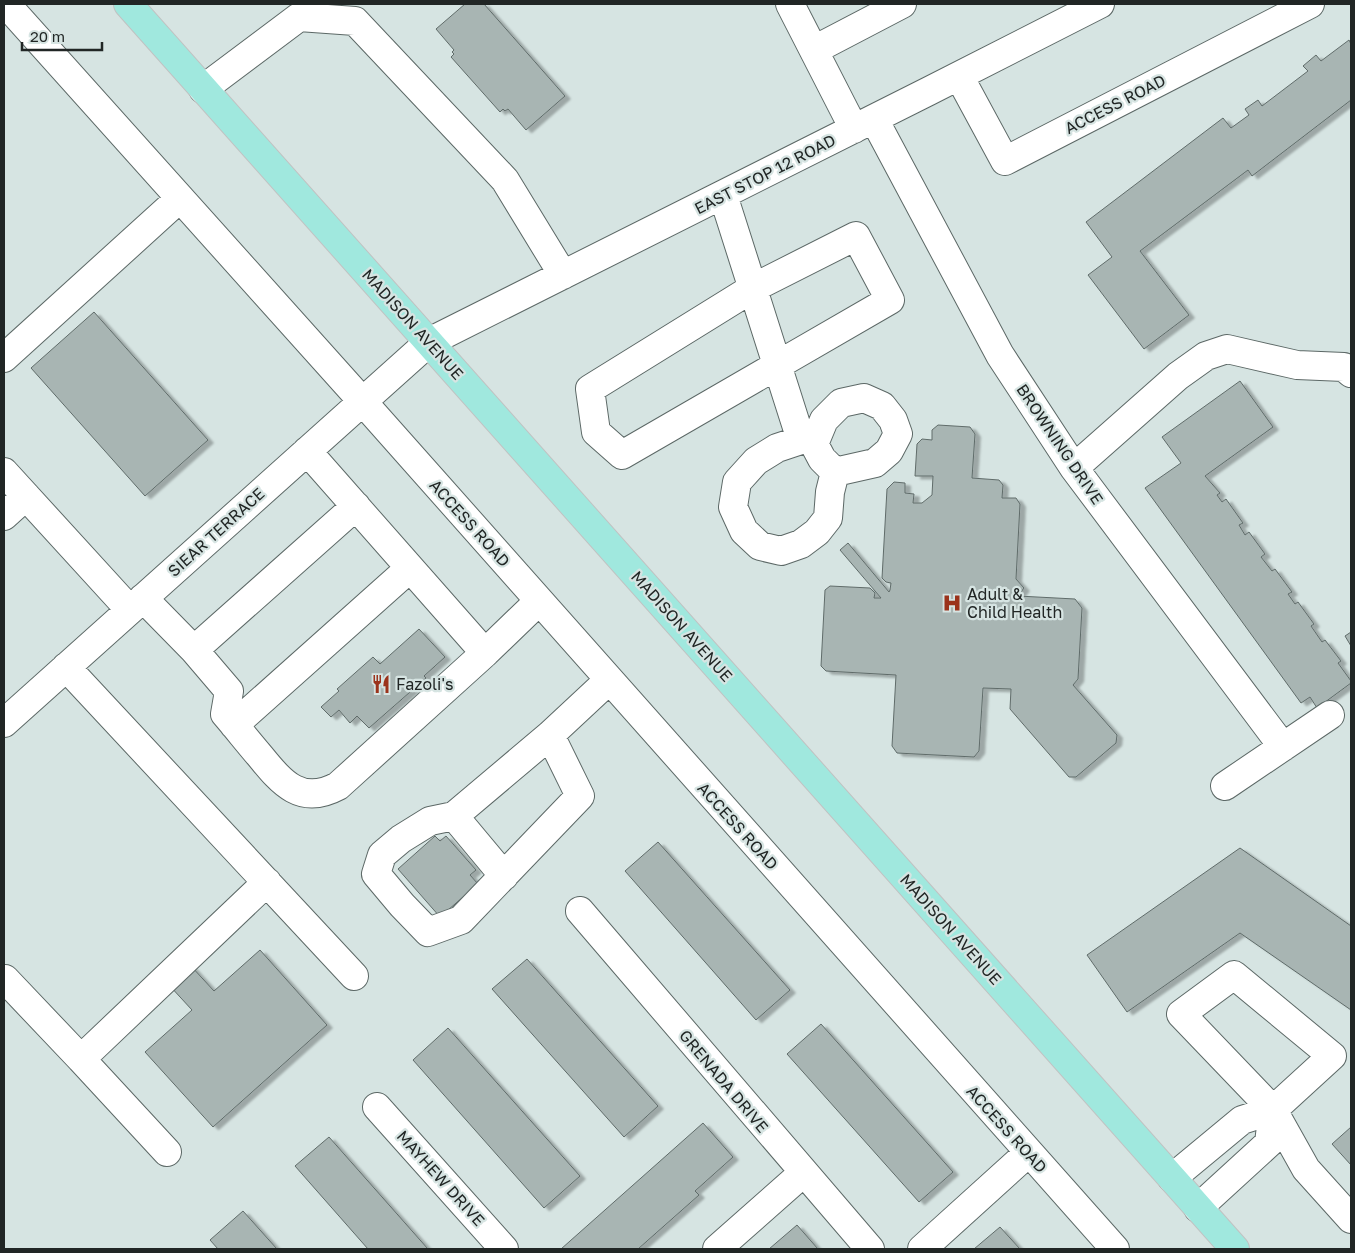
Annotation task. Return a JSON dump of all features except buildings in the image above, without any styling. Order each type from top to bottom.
[{"type":"main road","name":"MADISON AVENUE","points":[[128,4],[1235,1249]]},
{"type":"street","name":"ACCESS ROAD","points":[[6,4],[363,402],[1114,1249]]},
{"type":"street","name":"BROWNING DRIVE","points":[[790,4],[814,50],[864,124],[1000,355],[1074,468],[1283,747]]},
{"type":"street","name":"EAST STOP 12 ROAD","points":[[429,342],[1100,4]]},
{"type":"street","name":"ACCESS ROAD","points":[[959,76],[1005,161],[1310,4]]},
{"type":"street","points":[[814,50],[886,8]]},
{"type":"street","points":[[203,89],[300,17],[355,21],[505,180],[563,275]]},
{"type":"street","points":[[723,195],[778,366],[808,442],[835,472]]},
{"type":"street","points":[[4,358],[179,199]]},
{"type":"street","points":[[856,236],[890,300],[778,366],[622,455],[596,432],[590,389],[753,288],[856,236]]},
{"type":"street","name":"SIEAR TERRACE","points":[[4,723],[429,342]]},
{"type":"street","points":[[1074,468],[1178,376],[1206,356],[1227,349],[1297,365],[1344,367],[1351,373]]},
{"type":"street","points":[[864,398],[882,406],[893,420],[898,434],[889,451],[876,463],[835,472],[830,492],[828,518],[817,532],[801,544],[781,551],[760,546],[744,531],[734,507],[737,482],[756,460],[777,448],[808,442],[824,420],[841,403],[864,398]]},
{"type":"street","points":[[307,451],[485,653]]},
{"type":"street","points":[[4,472],[136,604],[194,650],[229,691],[225,714],[287,786],[298,791],[314,794],[327,792],[338,786],[485,653],[539,601]]},
{"type":"street","points":[[4,516],[26,496]]},
{"type":"street","points":[[194,650],[356,506]]},
{"type":"street","points":[[234,725],[410,568]]},
{"type":"street","points":[[66,667],[354,976]]},
{"type":"street","points":[[550,735],[580,796],[461,920],[428,932],[376,874],[382,855],[401,839],[430,821],[454,816],[550,735],[609,680]]},
{"type":"street","points":[[1225,786],[1330,715]]},
{"type":"street","points":[[454,816],[504,876]]},
{"type":"street","points":[[81,1059],[267,882]]},
{"type":"street","name":"GRENADA DRIVE","points":[[580,911],[870,1249]]},
{"type":"street","points":[[1172,1178],[1242,1120],[1273,1110],[1332,1056],[1234,975],[1181,1014],[1273,1110],[1306,1169],[1351,1219]]},
{"type":"street","points":[[5,979],[167,1152]]},
{"type":"street","name":"MAYHEW DRIVE","points":[[377,1107],[504,1249]]},
{"type":"street","points":[[1198,1208],[1269,1142],[1273,1110]]},
{"type":"street","points":[[922,1249],[1028,1153]]},
{"type":"street","points":[[717,1249],[803,1173]]},
{"type":"place","name":"Adult & Child Health","points":[[952,603]]},
{"type":"place","name":"Fazoli's","points":[[381,684]]}]
